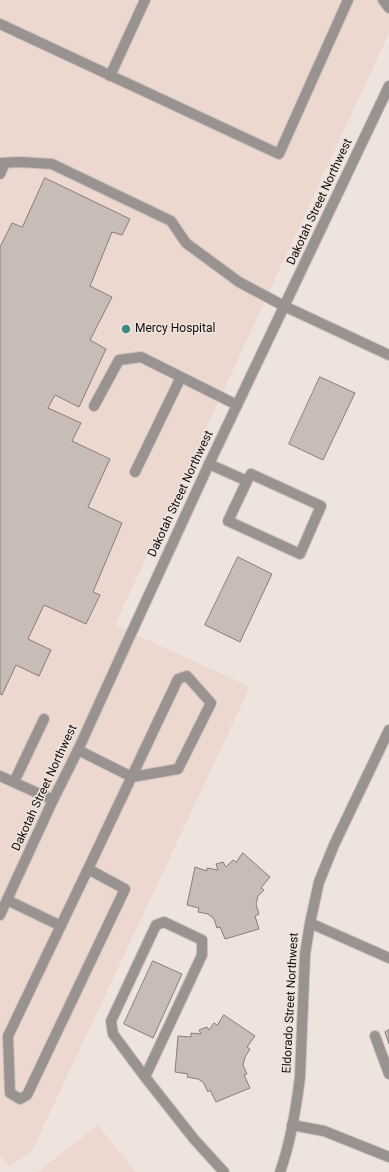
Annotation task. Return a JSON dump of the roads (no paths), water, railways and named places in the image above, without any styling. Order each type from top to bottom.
[{"type":"street","points":[[110,76],[145,0]]},
{"type":"street","points":[[0,24],[279,154],[348,0]]},
{"type":"street","points":[[383,0],[389,8]]},
{"type":"street","name":"Dakotah Street Northwest","points":[[0,915],[53,800],[78,750],[208,464],[389,86]]},
{"type":"street","points":[[0,174],[3,163],[20,162],[52,164],[171,221],[186,243],[239,282],[284,306],[389,355]]},
{"type":"street","points":[[94,406],[119,360],[141,357],[237,405]]},
{"type":"street","points":[[134,472],[181,377]]},
{"type":"street","points":[[208,464],[247,481]]},
{"type":"street","points":[[251,474],[321,506],[300,554],[228,521],[247,481],[251,474]]},
{"type":"street","points":[[78,750],[132,777],[178,769],[211,703],[188,676],[178,679],[132,777],[8,1036],[10,1093],[20,1099],[27,1095],[126,889],[88,869]]},
{"type":"street","points":[[14,782],[44,719]]},
{"type":"street","name":"Eldorado Street Northwest","points":[[280,1172],[292,1125],[300,1077],[305,954],[319,882],[334,845],[389,730]]},
{"type":"street","points":[[0,776],[53,800]]},
{"type":"street","points":[[7,900],[61,926]]},
{"type":"street","points":[[145,1077],[202,955],[202,940],[164,922],[156,925],[111,1021],[113,1034],[145,1077],[194,1139],[224,1172]]},
{"type":"street","points":[[310,923],[389,958]]},
{"type":"street","points":[[375,1036],[389,1074]]},
{"type":"street","points":[[292,1125],[324,1131],[389,1157]]},
{"type":"place","name":"Mercy Hospital","points":[[126,329]]}]
